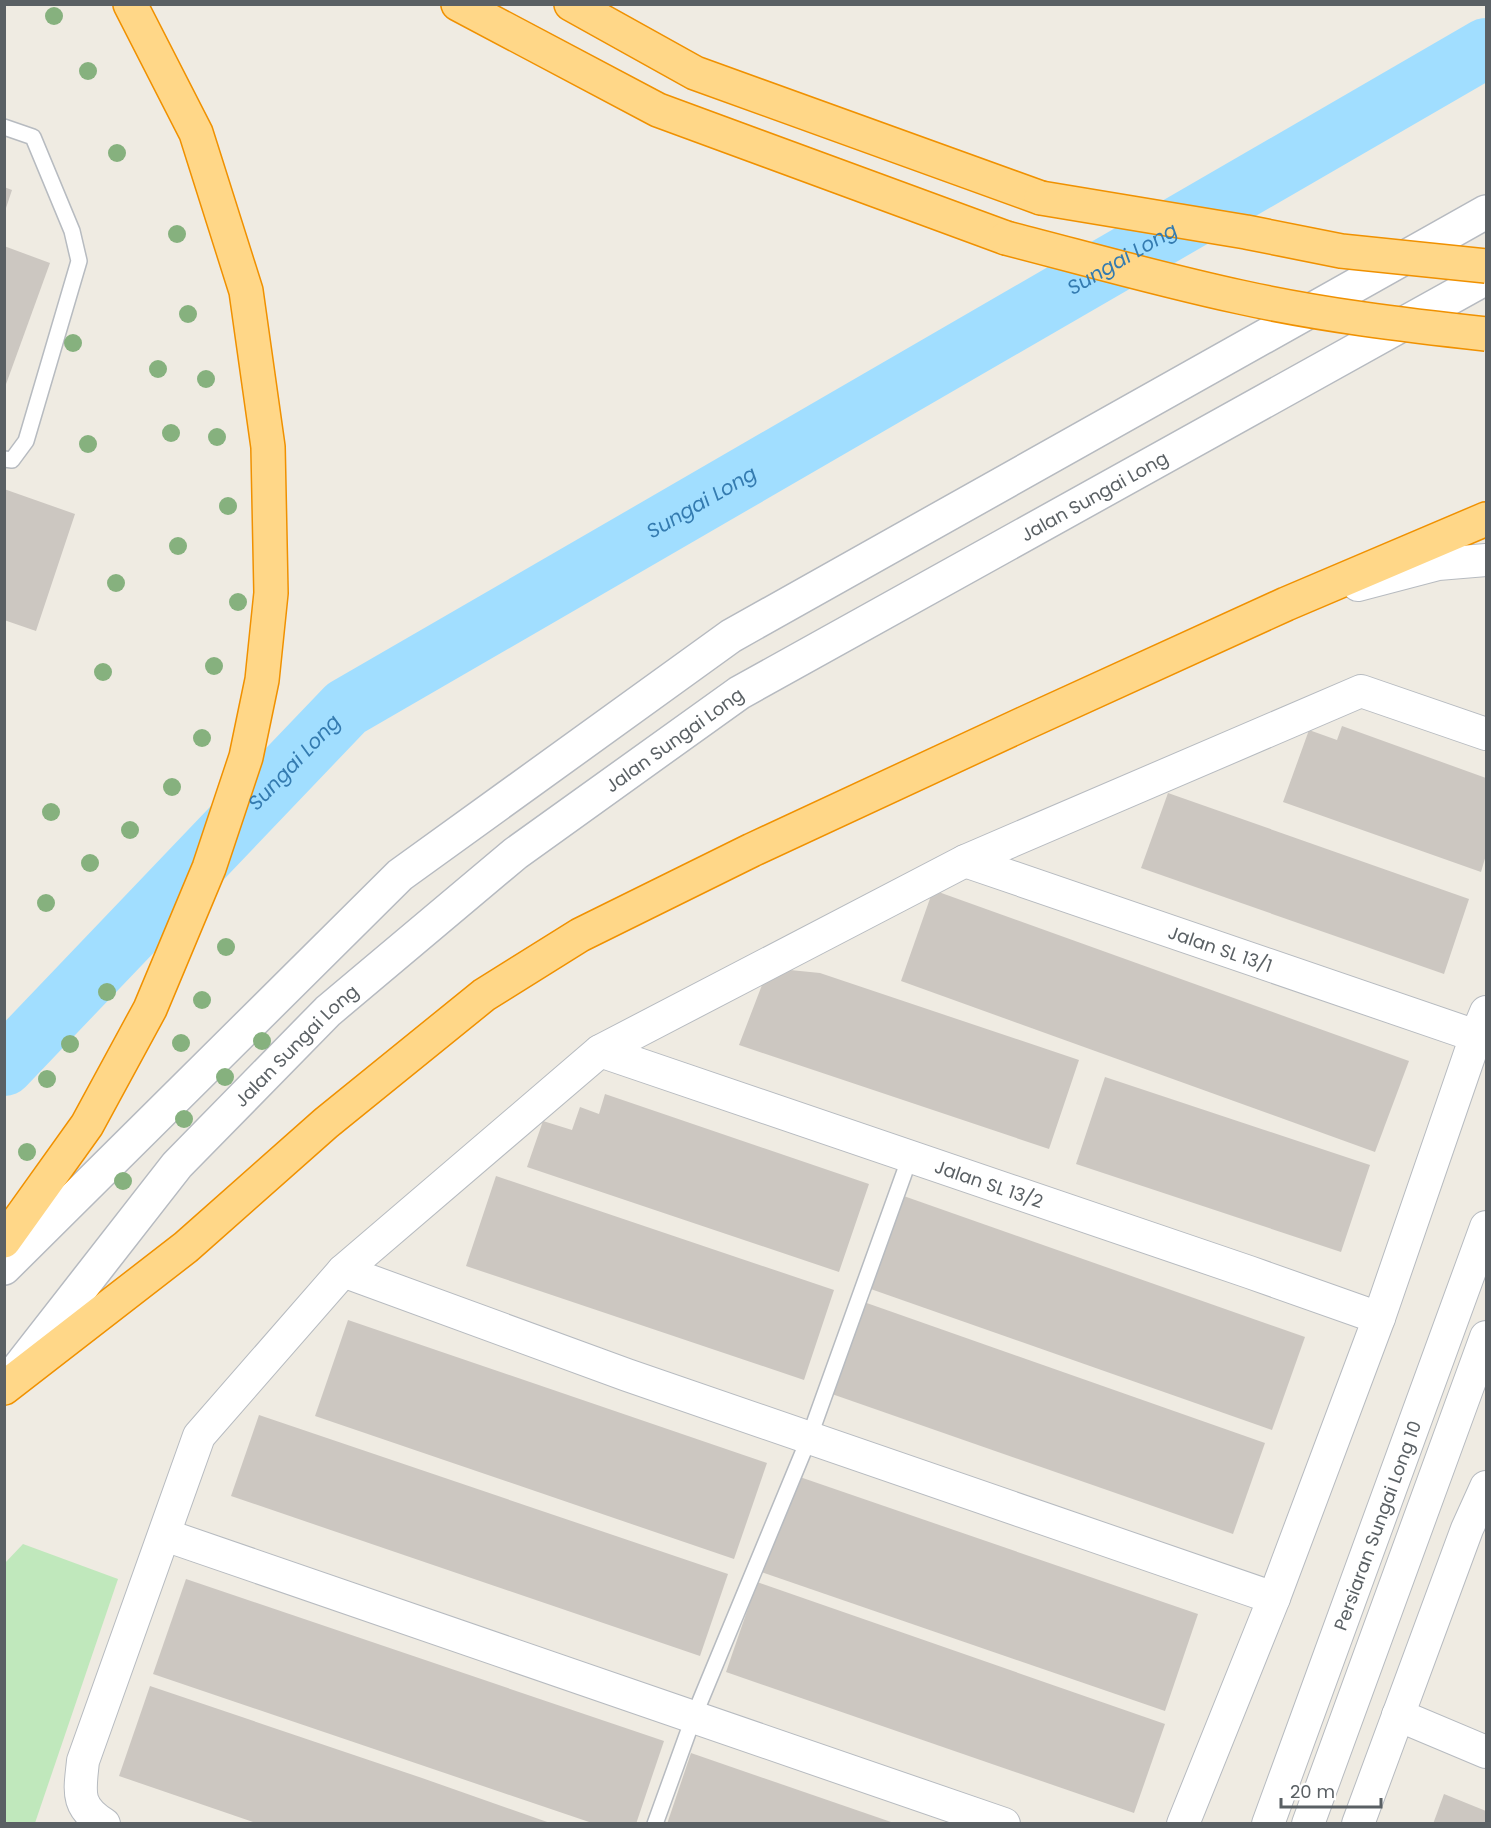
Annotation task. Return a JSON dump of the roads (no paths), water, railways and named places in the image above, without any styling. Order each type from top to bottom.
[{"type":"highway","points":[[4,1241],[87,1125],[150,1009],[209,868],[246,757],[262,680],[271,593],[268,447],[246,291],[196,133],[130,4]]},
{"type":"highway","points":[[458,4],[658,110],[1006,238],[1239,297],[1409,326],[1486,334]]},
{"type":"highway","points":[[571,4],[695,73],[1041,198],[1246,232],[1341,251],[1486,266]]},
{"type":"highway","points":[[4,1387],[186,1247],[326,1123],[484,995],[580,935],[763,845],[1286,604],[1486,519]]},
{"type":"street","points":[[4,1269],[400,875],[731,636],[1486,212]]},
{"type":"street","name":"Jalan Sungai Long","points":[[4,1387],[177,1165],[328,1011],[516,854],[739,693],[1486,278]]},
{"type":"street","points":[[1286,604],[1438,564],[1486,560]]},
{"type":"street","points":[[104,1824],[90,1815],[80,1795],[84,1761],[199,1436],[343,1271],[600,1051],[965,861],[1361,691],[1486,734]]},
{"type":"street","name":"Jalan SL 13/1","points":[[965,861],[1481,1024]]},
{"type":"street","points":[[1183,1824],[1274,1598],[1379,1318],[1481,1024]]},
{"type":"street","name":"Jalan SL 13/2","points":[[600,1051],[1379,1318]]},
{"type":"street","name":"Persiaran Sungai Long 10","points":[[1268,1824],[1486,1227]]},
{"type":"street","points":[[343,1271],[627,1375],[1274,1598]]},
{"type":"street","points":[[1308,1824],[1486,1337]]},
{"type":"street","points":[[1359,1824],[1467,1529],[1486,1487]]},
{"type":"street","points":[[165,1535],[1004,1824]]},
{"type":"street","points":[[1398,1715],[1486,1752]]},
{"type":"lane","points":[[4,127],[33,137],[72,231],[79,261],[26,441],[12,459],[4,459]]},
{"type":"lane","points":[[655,1824],[694,1716],[810,1438],[910,1157]]},
{"type":"waterway","name":"Sungai Long","points":[[4,1066],[346,708],[1486,48]]}]
